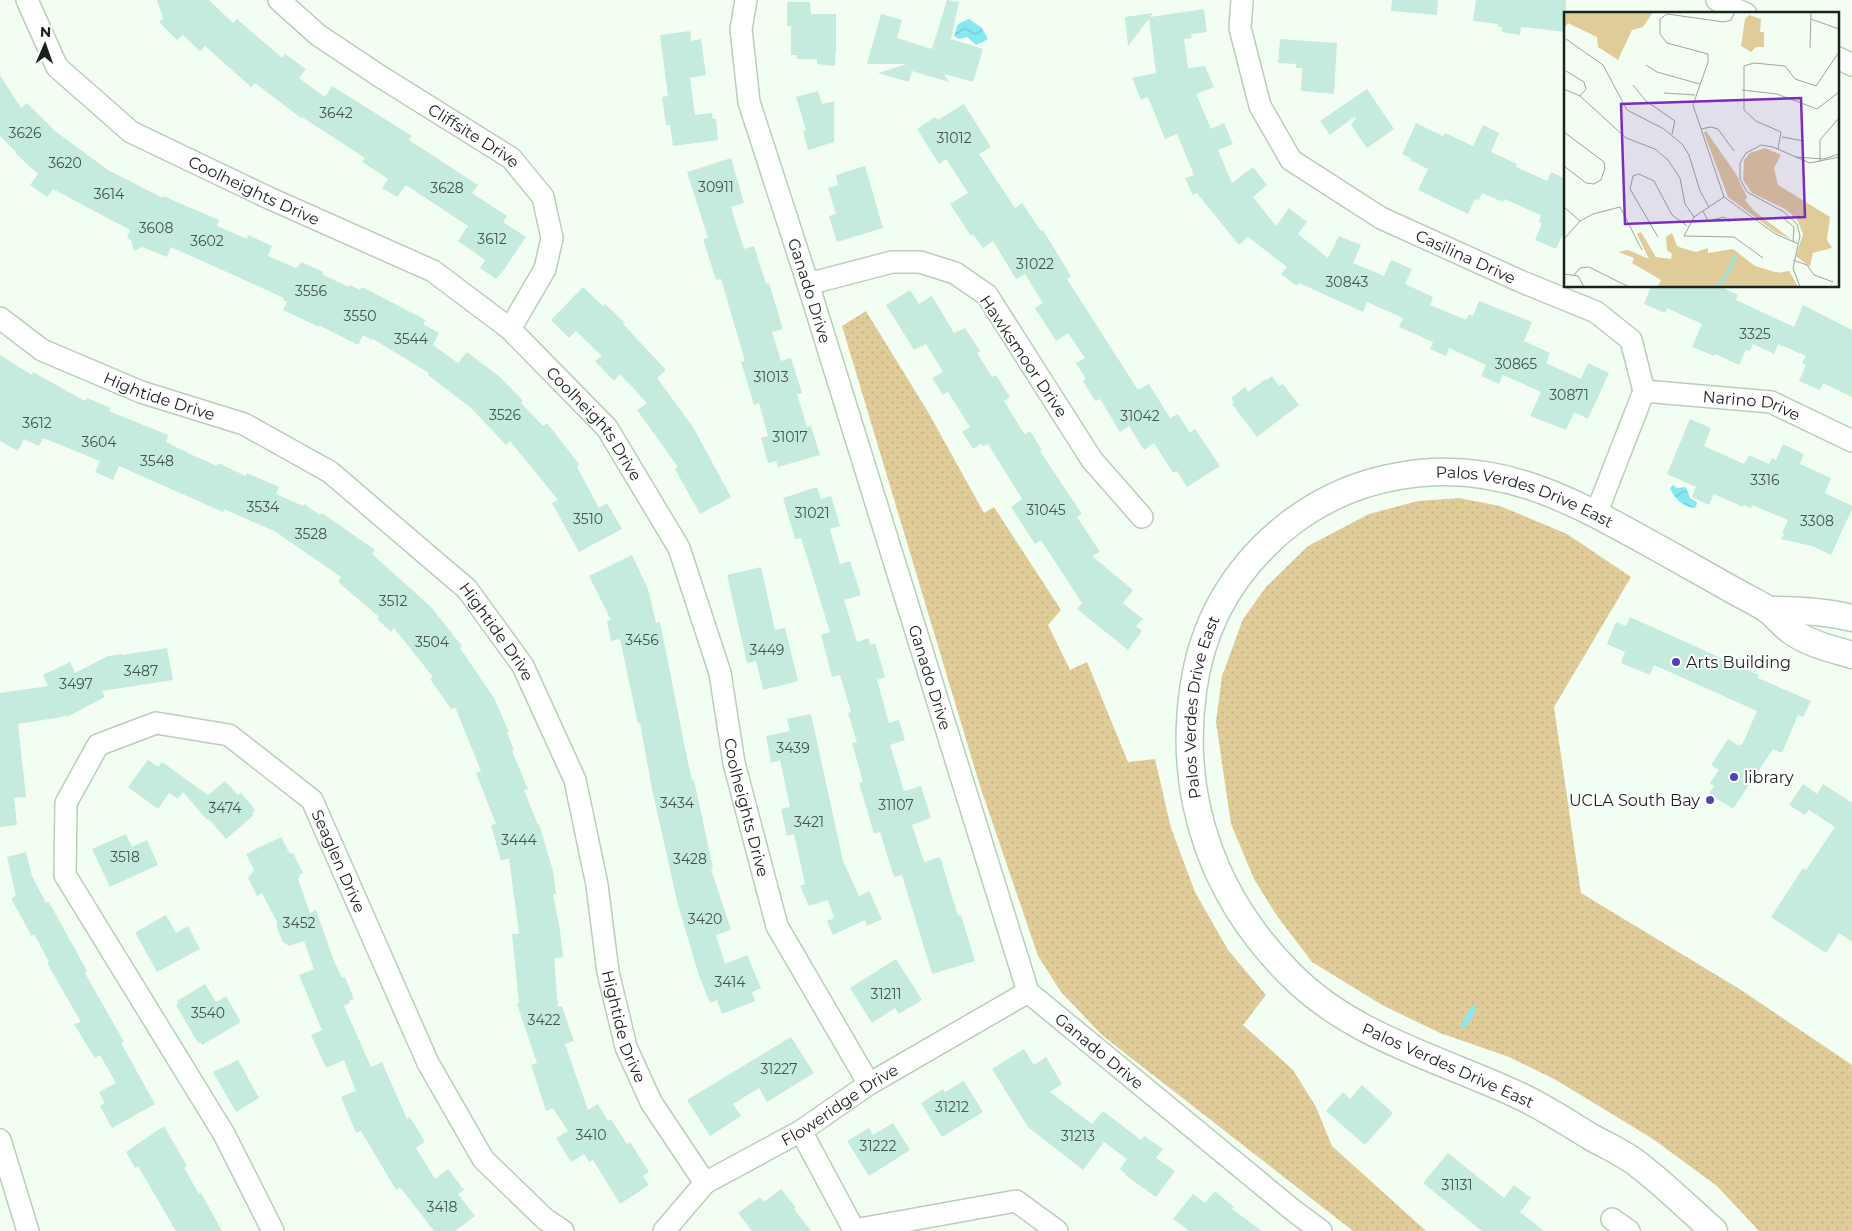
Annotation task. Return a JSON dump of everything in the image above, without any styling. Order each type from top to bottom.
[{"type":"street","name":"Coolheights Drive","points":[[27,0],[57,67],[131,132],[269,198],[433,271],[510,330],[608,428],[679,548],[720,673],[734,764],[777,926],[869,1084]]},
{"type":"street","name":"Cliffsite Drive","points":[[279,0],[318,35],[378,76],[511,158],[543,197],[552,238],[545,269],[510,330]]},
{"type":"street","name":"Ganado Drive","points":[[746,0],[740,29],[749,102],[808,284],[1028,992],[1322,1231]]},
{"type":"street","name":"Casilina Drive","points":[[1242,0],[1240,28],[1260,106],[1291,160],[1381,218],[1520,281],[1596,312],[1631,340],[1644,391]]},
{"type":"street","points":[[1717,0],[1742,12]]},
{"type":"street","points":[[1840,59],[1852,64]]},
{"type":"street","name":"Hawksmoor Drive","points":[[808,284],[892,262],[920,262],[955,273],[987,295],[1092,460],[1142,517]]},
{"type":"street","name":"Hightide Drive","points":[[0,318],[42,350],[141,392],[244,424],[330,472],[467,589],[523,666],[576,780],[597,885],[608,972],[626,1047],[651,1102],[705,1183]]},
{"type":"street","name":"Narino Drive","points":[[1644,391],[1771,402],[1852,441]]},
{"type":"street","points":[[1596,514],[1644,391]]},
{"type":"street","name":"Palos Verdes Drive East","points":[[1714,1231],[1637,1163],[1522,1097],[1412,1051],[1358,1025],[1317,997],[1294,978],[1266,950],[1242,918],[1222,883],[1207,846],[1196,808],[1190,768],[1189,728],[1193,688],[1202,650],[1215,612],[1238,575],[1267,542],[1300,515],[1338,494],[1379,480],[1422,472],[1465,472],[1508,479],[1550,493],[1596,514],[1768,610],[1794,633],[1814,643],[1852,655]]},
{"type":"street","name":"Palos Verdes Drive East","points":[[1768,610],[1829,612],[1852,618]]},
{"type":"street","name":"Seaglen Drive","points":[[273,1231],[224,1134],[65,876],[66,803],[98,745],[156,723],[229,734],[312,800],[428,1063],[483,1159],[546,1219],[563,1231]]},
{"type":"street","name":"Floweridge Drive","points":[[664,1231],[705,1183],[801,1131],[869,1084],[1028,992]]},
{"type":"street","points":[[801,1131],[854,1230],[1016,1201],[1057,1231]]},
{"type":"street","points":[[0,1140],[28,1231]]},
{"type":"shaded area","points":[[866,311],[928,412],[984,513],[994,507],[1061,610],[1048,625],[1070,670],[1087,662],[1128,762],[1155,759],[1171,828],[1195,892],[1228,950],[1266,995],[1243,1025],[1293,1070],[1316,1107],[1332,1146],[1426,1231],[1353,1231],[1103,1036],[1061,992],[1038,956],[980,786],[842,326]]},
{"type":"shaded area","points":[[1459,498],[1500,506],[1567,534],[1631,577],[1554,707],[1581,893],[1741,990],[1852,1065],[1852,1231],[1759,1231],[1717,1186],[1653,1139],[1556,1080],[1509,1057],[1440,1033],[1382,1005],[1312,962],[1277,916],[1254,879],[1231,824],[1216,722],[1222,676],[1243,619],[1266,587],[1308,546],[1369,514],[1418,501]]},
{"type":"water","points":[[969,19],[982,28],[988,39],[976,45],[967,37],[959,39],[954,36],[958,24]]},
{"type":"water","points":[[1673,485],[1677,488],[1686,487],[1690,498],[1697,502],[1696,507],[1686,506],[1679,501],[1670,488]]},
{"type":"building","points":[[157,0],[209,0],[233,23],[237,19],[282,58],[285,54],[306,69],[299,78],[325,97],[332,86],[412,136],[409,140],[478,185],[472,193],[507,216],[503,222],[526,237],[503,271],[496,279],[480,268],[485,260],[458,241],[468,226],[406,185],[397,197],[382,188],[388,179],[362,162],[365,158],[301,118],[255,83],[251,87],[205,46],[200,51],[183,35],[177,40],[159,22],[163,18]]},
{"type":"building","points":[[947,0],[959,2],[951,39],[983,49],[973,82],[944,74],[949,82],[912,71],[909,82],[878,73],[907,64],[867,64],[881,14],[902,20],[897,38],[932,49]]},
{"type":"building","points":[[1392,0],[1438,0],[1437,15],[1391,11]]},
{"type":"building","points":[[1476,0],[1566,0],[1564,32],[1521,27],[1520,35],[1502,32],[1502,27],[1498,27],[1498,24],[1473,21]]},
{"type":"building","points":[[787,2],[810,2],[811,14],[836,14],[835,66],[817,64],[817,59],[797,59],[797,55],[791,55],[791,26],[787,26]]},
{"type":"building","points":[[1204,9],[1207,32],[1191,34],[1192,38],[1184,39],[1188,68],[1205,66],[1214,87],[1196,94],[1211,129],[1224,123],[1233,144],[1218,150],[1232,183],[1253,167],[1267,185],[1253,197],[1276,226],[1289,208],[1307,222],[1298,234],[1328,258],[1339,236],[1361,245],[1353,263],[1384,276],[1391,260],[1412,269],[1405,284],[1433,297],[1430,305],[1466,320],[1469,314],[1473,316],[1479,301],[1532,322],[1524,341],[1550,353],[1546,363],[1581,379],[1588,363],[1609,373],[1588,419],[1574,412],[1566,430],[1530,416],[1541,392],[1503,375],[1499,384],[1481,376],[1486,365],[1449,348],[1446,356],[1430,349],[1433,342],[1399,327],[1403,318],[1367,302],[1363,312],[1299,283],[1297,286],[1281,274],[1287,267],[1248,237],[1239,245],[1197,193],[1193,195],[1185,178],[1194,175],[1177,134],[1165,139],[1148,97],[1141,100],[1132,78],[1156,73],[1149,19],[1128,46],[1125,17],[1153,13],[1150,17]]},
{"type":"building","points":[[690,31],[691,41],[701,39],[706,75],[690,78],[695,115],[712,113],[713,119],[716,119],[718,140],[673,146],[670,125],[666,125],[662,97],[668,96],[660,35]]},
{"type":"building","points":[[1280,39],[1337,43],[1334,94],[1301,91],[1302,68],[1296,68],[1296,64],[1278,63]]},
{"type":"building","points":[[0,75],[21,108],[27,103],[55,131],[108,170],[163,198],[163,196],[219,220],[217,226],[247,239],[248,235],[272,246],[268,256],[296,268],[302,262],[323,272],[323,275],[349,287],[350,285],[360,290],[362,287],[426,320],[423,324],[439,333],[433,345],[458,363],[467,352],[500,377],[543,426],[547,423],[579,464],[577,467],[599,508],[607,503],[622,529],[579,552],[552,503],[558,500],[510,441],[506,445],[471,408],[428,375],[429,373],[373,339],[363,335],[358,345],[319,325],[319,327],[283,310],[287,302],[283,300],[284,298],[171,247],[167,257],[142,247],[134,251],[131,240],[127,238],[130,230],[53,189],[47,197],[30,185],[38,174],[0,136]]},
{"type":"building","points":[[1367,89],[1394,129],[1367,148],[1351,125],[1356,118],[1354,117],[1330,135],[1320,121]]},
{"type":"building","points":[[818,91],[822,104],[834,101],[834,142],[808,150],[803,131],[806,130],[796,97]]},
{"type":"building","points":[[964,104],[991,147],[979,154],[1015,208],[1022,203],[1041,231],[1043,230],[1071,276],[1067,279],[1138,390],[1149,384],[1170,418],[1178,414],[1190,433],[1195,429],[1220,466],[1187,487],[1177,471],[1173,473],[1154,443],[1144,450],[1129,426],[1120,432],[1100,399],[1095,401],[1083,381],[1086,379],[1076,363],[1085,358],[1068,333],[1056,341],[1035,308],[1043,303],[1025,274],[1016,279],[993,241],[983,248],[973,234],[971,236],[950,204],[968,193],[946,159],[939,164],[917,129],[935,117],[938,120]]},
{"type":"building","points":[[1416,123],[1443,136],[1445,133],[1473,146],[1483,125],[1499,133],[1491,152],[1517,164],[1516,167],[1547,181],[1551,172],[1564,178],[1564,231],[1556,249],[1535,240],[1542,223],[1539,222],[1541,215],[1504,199],[1503,202],[1482,193],[1479,200],[1475,199],[1468,214],[1418,190],[1428,169],[1402,154]]},
{"type":"building","points":[[731,158],[744,203],[731,207],[744,249],[754,246],[766,284],[769,283],[783,329],[772,332],[781,361],[791,358],[802,393],[797,394],[807,427],[811,426],[820,455],[778,467],[776,461],[768,463],[761,438],[768,436],[759,403],[754,405],[741,362],[745,361],[721,279],[716,280],[703,239],[708,238],[687,172]]},
{"type":"building","points":[[865,166],[883,228],[837,242],[829,216],[836,214],[828,188],[838,185],[836,175]]},
{"type":"building","points":[[583,287],[625,323],[623,324],[666,370],[657,378],[693,427],[731,497],[700,514],[675,469],[678,467],[637,410],[647,403],[620,374],[614,381],[595,361],[602,356],[576,331],[569,338],[551,320]]},
{"type":"building","points":[[1650,288],[1723,288],[1738,295],[1736,300],[1794,327],[1803,305],[1852,330],[1852,397],[1823,383],[1820,390],[1799,381],[1806,365],[1802,363],[1806,356],[1778,344],[1774,354],[1753,344],[1750,351],[1746,350],[1739,365],[1715,354],[1714,356],[1692,347],[1702,324],[1667,308],[1665,313],[1644,304]]},
{"type":"building","points":[[910,290],[919,304],[932,296],[954,333],[965,328],[980,351],[977,353],[992,377],[996,375],[1010,397],[1004,401],[1023,432],[1025,434],[1030,431],[1042,450],[1040,451],[1082,514],[1077,517],[1100,552],[1092,556],[1133,590],[1123,603],[1143,619],[1136,626],[1142,631],[1128,650],[1077,609],[1082,603],[1041,540],[1035,544],[1011,507],[1022,499],[988,444],[983,446],[981,444],[973,449],[962,432],[970,427],[948,392],[943,395],[932,378],[943,372],[926,344],[914,350],[886,305]]},
{"type":"building","points":[[0,355],[32,375],[33,372],[85,401],[87,398],[111,408],[109,411],[168,435],[166,442],[190,454],[217,466],[218,463],[246,476],[247,473],[279,487],[276,494],[303,506],[304,504],[320,515],[322,513],[375,550],[372,554],[431,607],[462,646],[460,648],[494,698],[509,732],[507,733],[514,750],[512,751],[528,789],[524,790],[539,824],[553,871],[556,894],[553,894],[563,957],[554,958],[558,1007],[562,1006],[574,1041],[565,1044],[588,1110],[598,1104],[608,1121],[611,1119],[627,1144],[630,1142],[649,1172],[643,1176],[649,1185],[620,1204],[593,1160],[589,1162],[584,1154],[571,1162],[556,1138],[568,1131],[553,1108],[546,1111],[531,1065],[537,1063],[517,1004],[519,1003],[512,934],[519,934],[509,858],[501,861],[491,825],[496,824],[476,773],[481,771],[455,707],[451,709],[430,679],[433,677],[394,628],[391,632],[377,619],[379,617],[338,582],[341,577],[276,532],[224,509],[223,512],[119,466],[113,480],[95,472],[100,461],[43,438],[39,446],[24,439],[18,451],[0,441]]},
{"type":"building","points":[[1272,376],[1279,386],[1283,384],[1299,405],[1257,437],[1232,404],[1234,403],[1231,398],[1245,387],[1248,392]]},
{"type":"building","points":[[1690,419],[1711,428],[1704,446],[1744,464],[1749,455],[1769,464],[1772,458],[1776,460],[1783,444],[1804,454],[1800,464],[1831,478],[1825,493],[1852,506],[1852,509],[1831,555],[1812,546],[1781,539],[1788,520],[1752,505],[1751,508],[1744,505],[1743,507],[1714,494],[1709,505],[1692,497],[1696,487],[1667,474]]},
{"type":"building","points":[[817,487],[821,499],[831,496],[840,526],[830,529],[840,564],[850,561],[861,595],[844,600],[857,642],[869,638],[870,645],[875,643],[885,677],[877,680],[889,723],[899,720],[905,740],[890,745],[904,791],[921,786],[931,818],[912,825],[924,862],[940,857],[958,916],[961,915],[975,961],[932,974],[902,875],[894,877],[880,832],[874,834],[859,783],[863,782],[852,743],[857,742],[848,713],[851,712],[840,675],[832,677],[821,635],[830,632],[801,538],[795,539],[783,498]]},
{"type":"building","points":[[632,555],[648,589],[656,623],[660,622],[687,758],[692,780],[694,780],[713,868],[711,869],[731,930],[716,935],[725,964],[747,955],[761,988],[752,992],[755,1001],[722,1014],[717,1000],[710,1003],[699,976],[678,905],[652,789],[640,723],[638,724],[620,639],[611,641],[607,621],[611,620],[589,576]]},
{"type":"building","points":[[761,567],[775,630],[785,628],[798,681],[763,690],[756,661],[747,663],[727,575]]},
{"type":"building","points":[[1630,617],[1759,675],[1758,678],[1811,701],[1803,717],[1798,715],[1782,753],[1773,749],[1733,809],[1709,794],[1714,786],[1710,783],[1719,770],[1711,765],[1728,739],[1739,746],[1740,744],[1742,745],[1757,711],[1654,665],[1650,675],[1621,663],[1625,652],[1607,644],[1616,622],[1626,626]]},
{"type":"building","points":[[167,648],[173,680],[102,691],[105,697],[67,717],[66,715],[18,724],[26,797],[14,798],[17,825],[0,827],[0,693],[48,686],[43,675],[70,662],[75,673],[108,656]]},
{"type":"building","points":[[811,714],[843,861],[859,896],[869,891],[882,919],[867,926],[865,920],[833,935],[827,921],[834,918],[828,900],[809,906],[800,886],[805,884],[794,834],[787,836],[781,809],[790,807],[780,760],[771,763],[766,736],[790,731],[787,719]]},
{"type":"building","points":[[148,760],[158,767],[162,762],[208,795],[225,781],[238,795],[241,793],[255,810],[252,813],[254,815],[226,839],[183,792],[178,799],[169,793],[158,809],[128,787]]},
{"type":"building","points":[[1803,784],[1817,794],[1823,784],[1852,803],[1852,942],[1839,933],[1826,953],[1771,917],[1803,868],[1806,870],[1835,827],[1809,810],[1805,815],[1789,805]]},
{"type":"building","points":[[126,834],[132,847],[147,840],[158,865],[110,887],[92,849]]},
{"type":"building","points":[[281,837],[290,854],[293,853],[303,873],[299,875],[300,878],[298,879],[310,913],[316,910],[334,961],[342,978],[345,977],[354,999],[344,1006],[371,1067],[382,1062],[407,1119],[410,1117],[425,1142],[416,1148],[435,1179],[448,1169],[464,1190],[458,1194],[475,1216],[455,1231],[434,1231],[400,1187],[396,1190],[361,1131],[356,1133],[341,1097],[356,1091],[344,1060],[326,1068],[311,1035],[322,1030],[299,975],[314,969],[304,941],[289,946],[283,942],[277,928],[277,922],[262,893],[257,896],[248,878],[254,870],[246,854]]},
{"type":"building","points":[[26,852],[32,876],[46,903],[49,902],[87,971],[85,973],[124,1042],[121,1043],[155,1104],[112,1128],[100,1106],[105,1103],[99,1092],[116,1083],[100,1055],[95,1058],[74,1024],[81,1022],[47,963],[49,962],[34,934],[31,936],[13,902],[12,898],[16,896],[7,857]]},
{"type":"building","points":[[166,915],[176,933],[188,926],[200,949],[157,972],[136,932]]},
{"type":"building","points":[[896,959],[922,1000],[899,1014],[895,1008],[872,1023],[850,988]]},
{"type":"building","points":[[205,984],[216,1002],[226,996],[241,1022],[202,1045],[200,1042],[198,1043],[176,1005],[178,1004],[177,1001]]},
{"type":"building","points":[[791,1037],[814,1073],[767,1102],[759,1088],[733,1104],[741,1116],[710,1136],[687,1100]]},
{"type":"building","points":[[1024,1049],[1034,1065],[1046,1057],[1062,1084],[1050,1092],[1092,1124],[1103,1111],[1141,1140],[1144,1136],[1163,1149],[1156,1158],[1175,1171],[1156,1197],[1125,1175],[1120,1169],[1127,1159],[1104,1142],[1083,1170],[1028,1127],[992,1069]]},
{"type":"building","points":[[238,1060],[259,1098],[236,1112],[213,1072]]},
{"type":"building","points":[[964,1081],[983,1112],[942,1137],[921,1103],[943,1089],[945,1092]]},
{"type":"building","points":[[1362,1085],[1393,1113],[1365,1145],[1326,1111],[1343,1092],[1350,1099]]},
{"type":"building","points":[[893,1123],[910,1150],[869,1176],[847,1141],[869,1128],[873,1135]]},
{"type":"building","points":[[164,1126],[187,1166],[184,1168],[199,1194],[201,1193],[222,1231],[176,1231],[138,1166],[135,1168],[126,1152]]},
{"type":"building","points":[[1448,1153],[1504,1198],[1514,1185],[1531,1198],[1520,1212],[1544,1231],[1482,1231],[1423,1183]]},
{"type":"building","points":[[781,1189],[811,1231],[752,1231],[738,1213],[760,1197],[764,1202]]},
{"type":"building","points":[[1215,1191],[1234,1207],[1232,1209],[1262,1231],[1189,1231],[1173,1219],[1193,1194],[1205,1203]]},
{"type":"waterway","points":[[1464,1025],[1473,1009]]},
{"type":"place","name":"Arts Building","points":[[1676,662]]},
{"type":"place","name":"library","points":[[1734,777]]},
{"type":"place","name":"UCLA South Bay","points":[[1710,800]]}]
